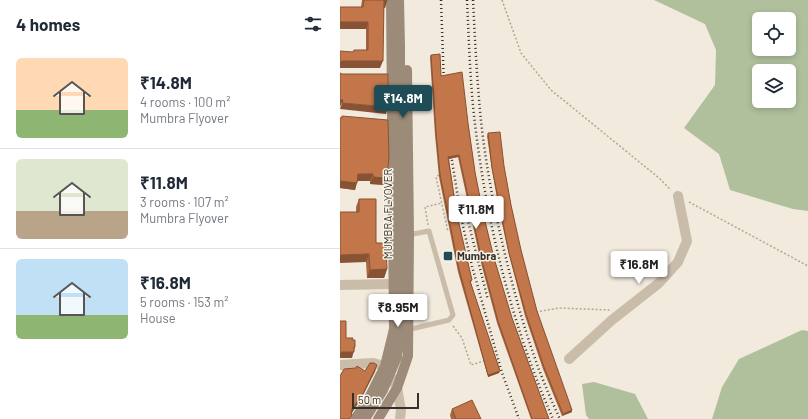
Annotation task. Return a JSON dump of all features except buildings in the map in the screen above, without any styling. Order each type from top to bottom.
[{"type":"main road","points":[[355,419],[367,402],[385,366],[394,329],[388,75],[391,0]]},
{"type":"main road","name":"MUMBRA FLYOVER","points":[[365,419],[383,390],[397,357],[400,337],[399,0]]},
{"type":"main road","points":[[378,419],[397,388],[408,356],[409,235],[406,0]]},
{"type":"street","points":[[569,359],[612,320],[659,283],[678,262],[687,241],[678,196]]},
{"type":"street","points":[[340,285],[393,284]]},
{"type":"street","points":[[340,365],[373,363],[385,366],[397,388],[401,410],[400,419]]},
{"type":"lane","points":[[393,237],[429,231],[452,315],[449,320],[409,330],[394,329]]},
{"type":"path","points":[[502,0],[521,53],[550,90],[659,178],[678,196],[808,266]]},
{"type":"path","points":[[441,174],[436,177],[448,232]]},
{"type":"path","points":[[429,231],[425,207],[442,203]]},
{"type":"path","points":[[536,312],[559,308],[625,310]]},
{"type":"path","points":[[449,320],[462,338],[471,365],[486,360]]},
{"type":"green space","points":[[654,0],[808,0],[808,211],[793,209],[730,190],[719,154],[684,128],[715,85],[716,50],[705,24]]},
{"type":"green space","points":[[802,330],[808,331],[808,419],[712,419],[722,387],[739,359]]},
{"type":"green space","points":[[594,382],[635,394],[648,419],[589,419],[586,415],[582,384]]},
{"type":"railway","points":[[441,0],[444,86]]},
{"type":"railway","points":[[467,0],[473,109],[486,200],[513,311],[538,384],[553,419]]},
{"type":"railway","points":[[473,0],[481,121],[486,161],[502,242],[527,334],[545,386],[560,419]]},
{"type":"railway","points":[[450,148],[461,217],[472,266],[502,373],[519,419]]},
{"type":"railway","points":[[464,199],[467,217],[488,300]]},
{"type":"place","name":"Mumbra","points":[[448,256]]}]
